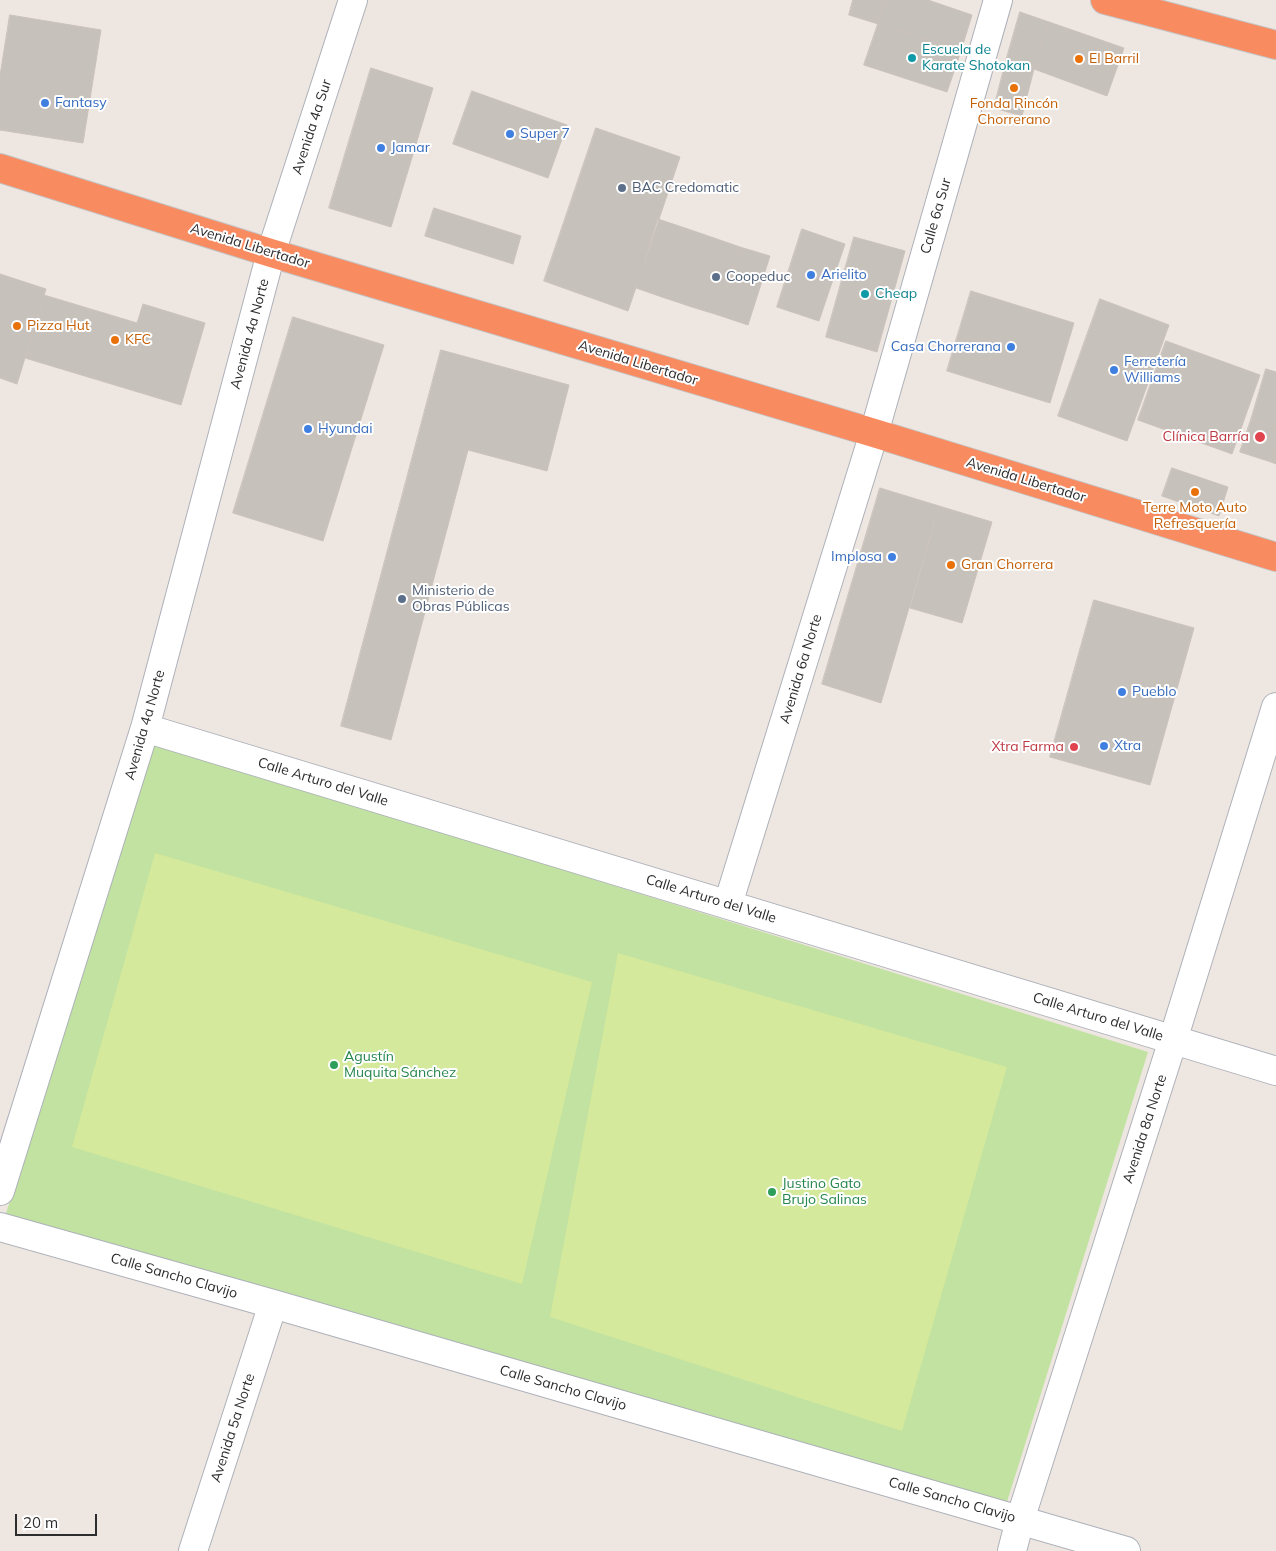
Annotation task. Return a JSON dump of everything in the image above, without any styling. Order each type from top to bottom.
[{"type":"highway","points":[[1105,0],[1276,45]]},
{"type":"highway","name":"Avenida Libertador","points":[[0,168],[271,253],[874,433],[1276,557]]},
{"type":"street","name":"Avenida 4a Sur","points":[[271,253],[353,0]]},
{"type":"street","name":"Calle 6a Sur","points":[[874,433],[998,0]]},
{"type":"street","name":"Avenida 4a Norte","points":[[0,1191],[145,728],[271,253]]},
{"type":"street","name":"Avenida 6a Norte","points":[[728,904],[874,433]]},
{"type":"street","name":"Avenida 8a Norte","points":[[1012,1551],[1020,1520],[1173,1040],[1276,707]]},
{"type":"street","name":"Calle Arturo del Valle","points":[[145,728],[1276,1071]]},
{"type":"street","name":"Calle Sancho Clavijo","points":[[0,1227],[1126,1551]]},
{"type":"street","name":"Avenida 5a Norte","points":[[193,1551],[273,1304]]},
{"type":"green space","points":[[153,742],[1148,1052],[1006,1505],[4,1220]]},
{"type":"green space","name":"Agustín Muquita Sánchez","points":[[155,853],[592,982],[522,1284],[72,1147]]},
{"type":"green space","name":"Justino Gato Brujo Salinas","points":[[618,953],[1007,1067],[902,1431],[550,1317]]},
{"type":"building","points":[[853,0],[885,0],[878,24],[849,15]]},
{"type":"building","points":[[885,0],[928,0],[972,15],[961,51],[878,24]]},
{"type":"building","points":[[1020,12],[1049,22],[1034,69],[1006,61]]},
{"type":"building","name":"Fantasy","points":[[10,15],[101,30],[83,143],[0,130],[0,76]]},
{"type":"building","name":"El Barril","points":[[1049,22],[1124,48],[1107,96],[1034,69]]},
{"type":"building","name":"Escuela de Karate Shotokan","points":[[878,24],[961,51],[947,92],[864,65]]},
{"type":"building","name":"Fonda Rincón Chorrerano","points":[[1006,61],[1034,69],[1022,116],[994,108]]},
{"type":"building","name":"Jamar","points":[[371,68],[433,88],[391,227],[329,208]]},
{"type":"building","name":"Super 7","points":[[472,91],[567,125],[548,178],[453,144]]},
{"type":"building","name":"BAC Credomatic","points":[[596,128],[680,157],[628,311],[544,281]]},
{"type":"building","points":[[434,208],[521,236],[513,264],[425,236]]},
{"type":"building","points":[[658,219],[685,228],[662,297],[636,288]]},
{"type":"building","points":[[685,228],[714,238],[692,307],[662,297]]},
{"type":"building","name":"Arielito","points":[[802,229],[845,244],[819,321],[777,307]]},
{"type":"building","name":"Cheap","points":[[854,237],[905,251],[877,352],[826,337]]},
{"type":"building","name":"Coopeduc","points":[[714,238],[740,247],[718,315],[692,307]]},
{"type":"building","points":[[740,247],[770,256],[748,325],[718,315]]},
{"type":"building","name":"Pizza Hut","points":[[0,274],[46,289],[17,384],[0,378]]},
{"type":"building","name":"Casa Chorrerana","points":[[971,291],[1074,323],[1050,403],[947,371]]},
{"type":"building","name":"KFC","points":[[44,295],[137,323],[143,304],[205,323],[181,405],[25,358]]},
{"type":"building","name":"Ferretería Williams","points":[[1100,299],[1169,325],[1127,441],[1058,416]]},
{"type":"building","name":"Hyundai","points":[[293,317],[384,345],[323,541],[233,513]]},
{"type":"building","points":[[1166,341],[1260,375],[1232,454],[1138,420]]},
{"type":"building","name":"Ministerio de Obras Públicas","points":[[441,350],[569,385],[547,471],[468,450],[391,740],[341,726]]},
{"type":"building","points":[[1266,369],[1276,372],[1276,428],[1251,420]]},
{"type":"building","name":"Clínica Barría","points":[[1251,420],[1276,428],[1276,446],[1271,462],[1240,452]]},
{"type":"building","points":[[1276,446],[1276,464],[1271,462]]},
{"type":"building","name":"Terre Moto Auto Refresquería","points":[[1172,468],[1228,487],[1219,516],[1162,496]]},
{"type":"building","name":"Implosa","points":[[880,488],[939,506],[881,703],[822,684]]},
{"type":"building","name":"Gran Chorrera","points":[[939,506],[992,522],[962,623],[910,608]]},
{"type":"building","name":"Pueblo","points":[[1094,600],[1194,628],[1150,785],[1050,757]]},
{"type":"place","name":"Escuela de Karate Shotokan","points":[[912,58]]},
{"type":"place","name":"El Barril","points":[[1079,59]]},
{"type":"place","name":"Fonda Rincón Chorrerano","points":[[1014,88]]},
{"type":"place","name":"Fantasy","points":[[45,103]]},
{"type":"place","name":"Super 7","points":[[510,134]]},
{"type":"place","name":"Jamar","points":[[381,148]]},
{"type":"place","name":"BAC Credomatic","points":[[622,188]]},
{"type":"place","name":"Arielito","points":[[811,275]]},
{"type":"place","name":"Coopeduc","points":[[716,277]]},
{"type":"place","name":"Cheap","points":[[865,294]]},
{"type":"place","name":"Pizza Hut","points":[[17,326]]},
{"type":"place","name":"KFC","points":[[115,340]]},
{"type":"place","name":"Casa Chorrerana","points":[[1011,347]]},
{"type":"place","name":"Ferretería Williams","points":[[1114,370]]},
{"type":"place","name":"Hyundai","points":[[308,429]]},
{"type":"place","name":"Clínica Barría","points":[[1260,437]]},
{"type":"place","name":"Terre Moto Auto Refresquería","points":[[1195,492]]},
{"type":"place","name":"Implosa","points":[[892,557]]},
{"type":"place","name":"Gran Chorrera","points":[[951,565]]},
{"type":"place","name":"Ministerio de Obras Públicas","points":[[402,599]]},
{"type":"place","name":"Pueblo","points":[[1122,692]]},
{"type":"place","name":"Xtra","points":[[1104,746]]},
{"type":"place","name":"Xtra Farma","points":[[1074,747]]},
{"type":"place","name":"Agustín Muquita Sánchez","points":[[334,1065]]},
{"type":"place","name":"Justino Gato Brujo Salinas","points":[[772,1192]]}]
